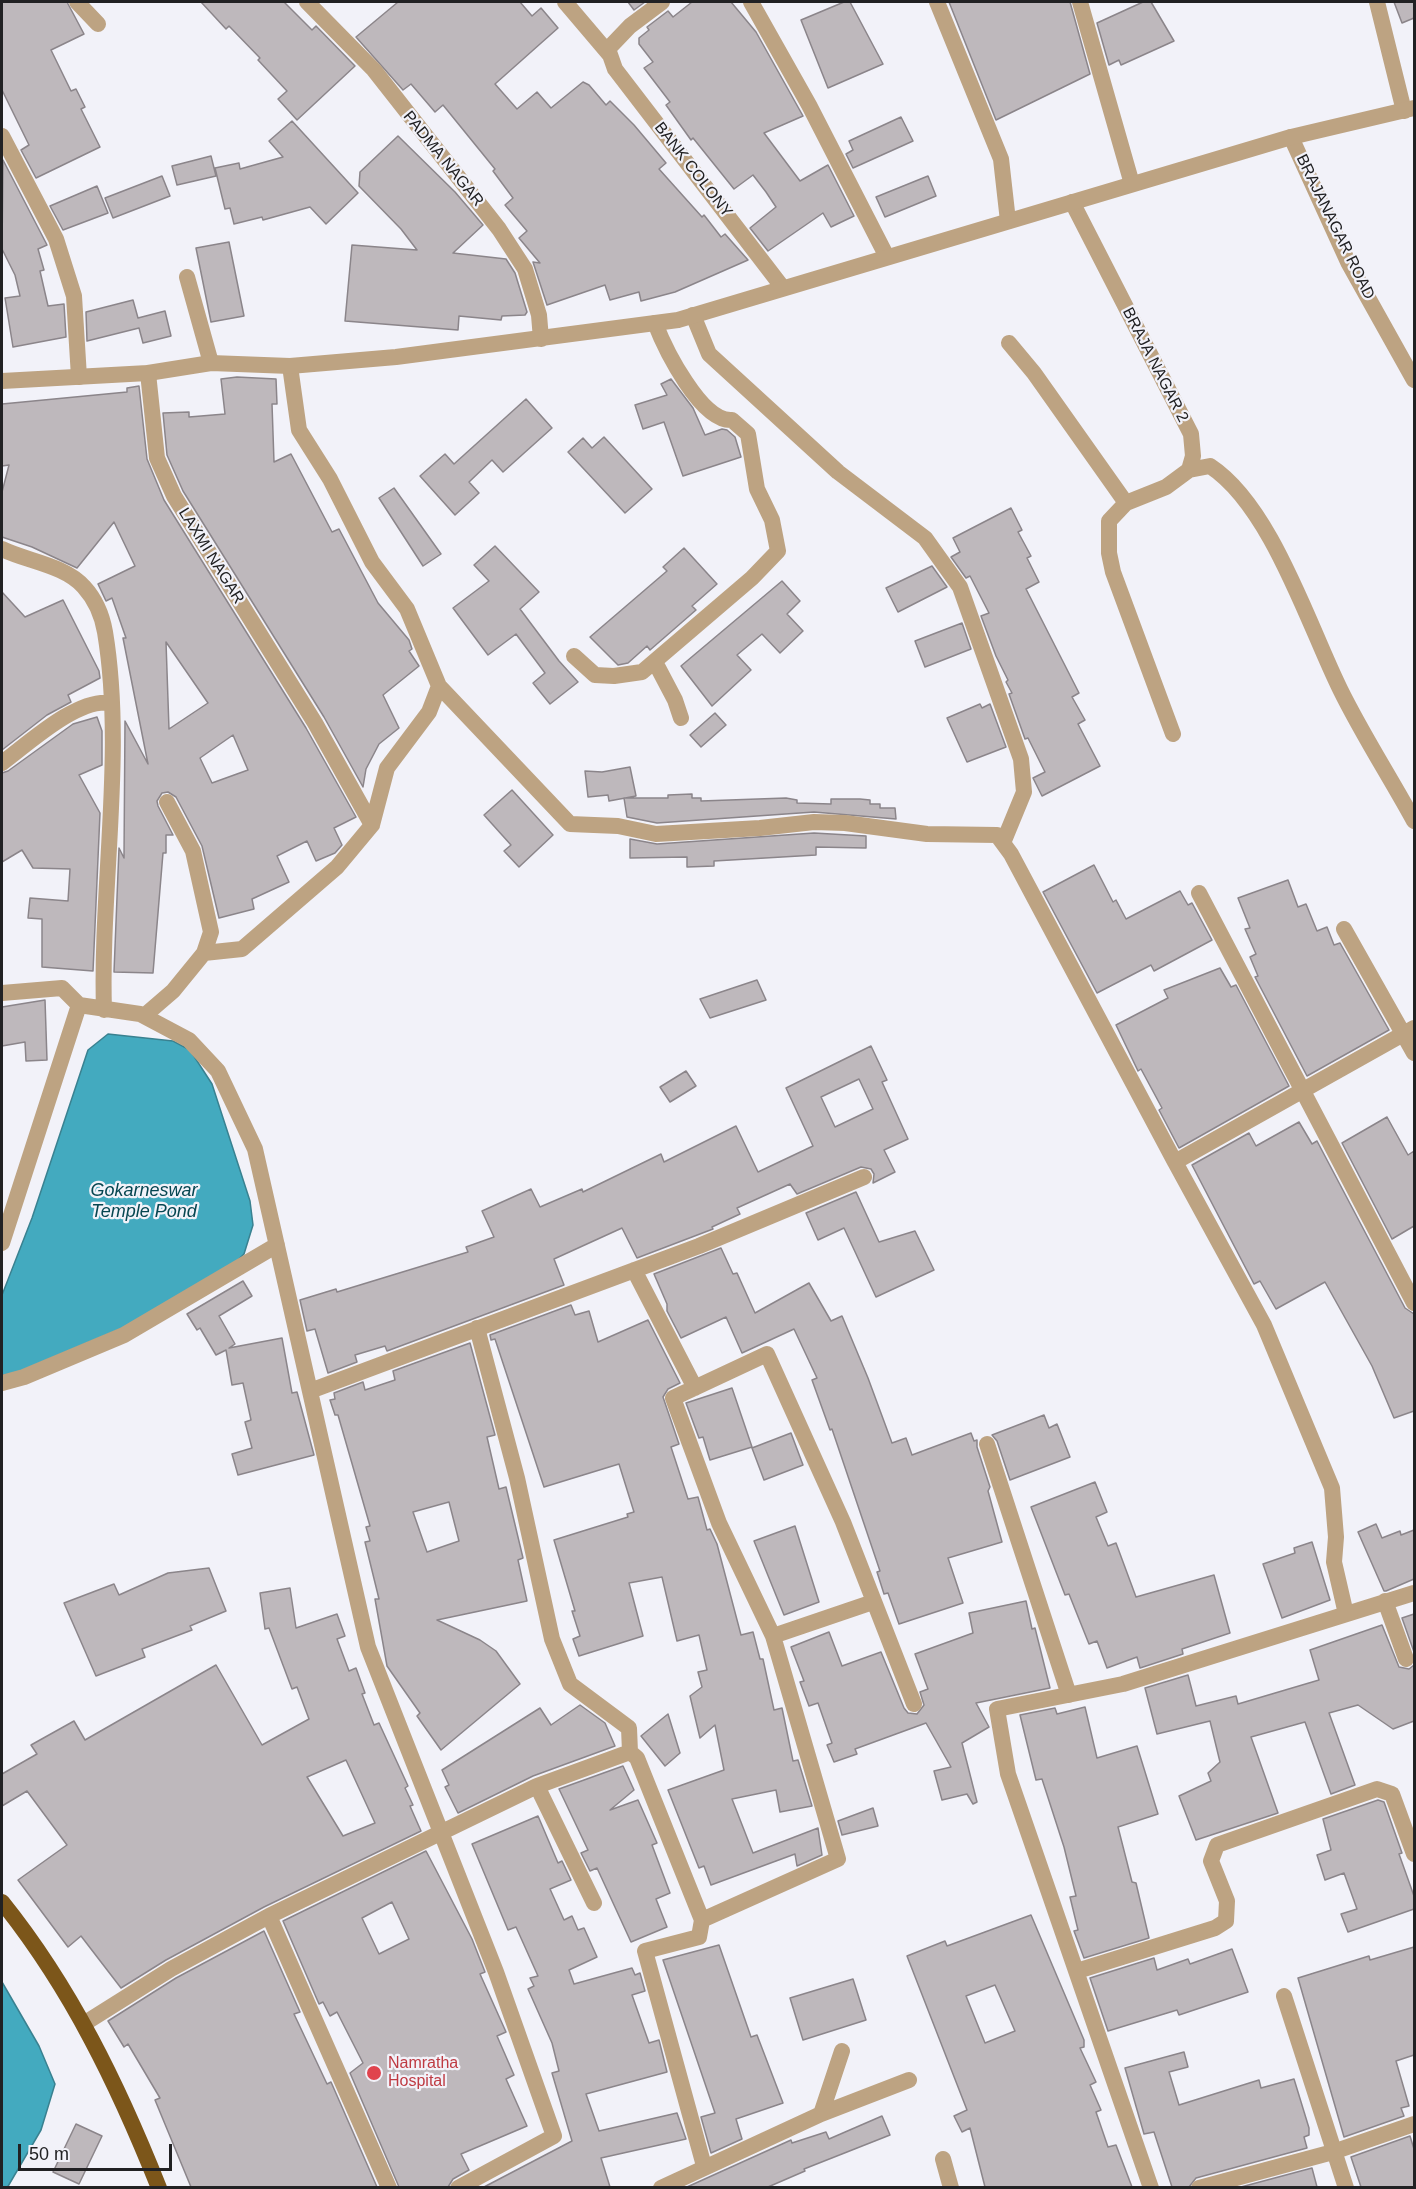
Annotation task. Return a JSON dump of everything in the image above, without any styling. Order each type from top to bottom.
[{"type":"highway","points":[[2,1902],[34,1945],[85,2023],[129,2114],[159,2187]]},
{"type":"street","points":[[77,2],[98,24]]},
{"type":"street","name":"PADMA NAGAR","points":[[307,2],[374,70],[499,229],[525,268],[539,315],[541,339]]},
{"type":"street","name":"BANK COLONY","points":[[565,2],[609,52],[615,69],[783,288]]},
{"type":"street","points":[[609,52],[630,26],[662,2]]},
{"type":"street","points":[[751,2],[810,105],[886,257]]},
{"type":"street","points":[[937,2],[1001,159],[1008,221]]},
{"type":"street","points":[[1080,2],[1132,184]]},
{"type":"street","points":[[2,381],[148,373],[212,363],[290,366],[396,357],[655,323],[693,315],[1291,137],[1409,109],[1377,2]]},
{"type":"street","points":[[2,135],[56,239],[74,296],[79,377]]},
{"type":"street","name":"BRAJANAGAR ROAD","points":[[1291,137],[1348,262],[1414,380]]},
{"type":"street","name":"BRAJA NAGAR 2","points":[[1072,202],[1191,434],[1193,456],[1189,470]]},
{"type":"street","points":[[187,277],[212,363]]},
{"type":"street","points":[[693,315],[709,354],[838,472],[925,538],[960,587],[1021,759],[1024,792],[1003,843]]},
{"type":"street","points":[[574,656],[596,675],[614,676],[642,672],[766,566],[778,551],[779,543],[768,510],[757,489],[748,434],[732,420],[727,420],[699,402],[666,351],[655,323]]},
{"type":"street","points":[[1009,343],[1034,373],[1126,503]]},
{"type":"street","points":[[290,366],[299,430],[330,479],[372,562],[407,609],[439,686],[570,824],[618,826],[656,834],[760,828],[814,822],[845,823],[927,834],[997,835],[1264,1324],[1332,1488],[1336,1537],[1334,1562],[1346,1614]]},
{"type":"street","name":"LAXMI NAGAR","points":[[148,373],[157,458],[174,496],[315,723],[372,825]]},
{"type":"street","points":[[1173,734],[1109,553],[1109,521],[1126,503],[1166,487],[1189,470],[1210,466],[1229,478],[1257,516],[1293,582],[1340,690],[1414,820]]},
{"type":"street","points":[[6,557],[60,571],[82,585],[95,602],[105,629],[112,736],[103,946],[104,1010]]},
{"type":"street","points":[[655,662],[675,700],[681,718]]},
{"type":"street","points":[[204,953],[242,949],[337,867],[372,825],[387,768],[429,712],[439,686]]},
{"type":"street","points":[[2,763],[78,708],[99,701],[110,702]]},
{"type":"street","points":[[144,1016],[173,991],[204,953],[211,932],[193,851],[167,802]]},
{"type":"street","points":[[1199,893],[1414,1303]]},
{"type":"street","points":[[1344,929],[1409,1031],[1414,1053]]},
{"type":"street","points":[[2,993],[62,988],[79,1005],[144,1016],[189,1040],[218,1071],[255,1149],[368,1647],[496,1972],[554,2136],[458,2187]]},
{"type":"street","points":[[2,1243],[79,1005]]},
{"type":"street","points":[[1175,1162],[1409,1031]]},
{"type":"street","points":[[310,1390],[634,1270],[864,1177]]},
{"type":"street","points":[[2,1383],[24,1377],[124,1335],[277,1245]]},
{"type":"street","points":[[634,1270],[695,1388]]},
{"type":"street","points":[[477,1328],[517,1478],[552,1639],[570,1684],[629,1728],[630,1752],[637,1758],[702,1920],[699,1937],[645,1951],[704,2166]]},
{"type":"street","points":[[702,1920],[838,1859],[773,1636],[719,1523],[673,1398],[768,1354],[843,1522],[914,1704]]},
{"type":"street","points":[[987,1444],[1069,1695]]},
{"type":"street","points":[[1151,2187],[1008,1774],[997,1709],[1124,1684],[1414,1593]]},
{"type":"street","points":[[1385,1601],[1406,1659]]},
{"type":"street","points":[[773,1636],[873,1602]]},
{"type":"street","points":[[85,2023],[171,1969],[269,1916],[537,1786],[630,1752]]},
{"type":"street","points":[[537,1786],[594,1903]]},
{"type":"street","points":[[1077,1971],[1215,1928],[1226,1921],[1227,1901],[1211,1861],[1217,1845],[1377,1789],[1392,1794],[1414,1854]]},
{"type":"street","points":[[269,1916],[389,2187]]},
{"type":"street","points":[[1284,1996],[1346,2187]]},
{"type":"street","points":[[821,2114],[842,2051]]},
{"type":"street","points":[[661,2187],[821,2114],[909,2080]]},
{"type":"street","points":[[1198,2187],[1333,2152],[1414,2124]]},
{"type":"street","points":[[943,2159],[951,2187]]},
{"type":"water","name":"Gokarneswar Temple Pond","points":[[108,1034],[173,1041],[190,1050],[212,1084],[250,1201],[253,1225],[244,1254],[231,1267],[142,1320],[14,1374],[2,1375],[2,1295],[32,1218],[88,1050]]},
{"type":"water","points":[[2,1982],[39,2046],[55,2084],[41,2130],[7,2188],[2,2187]]},
{"type":"building","points":[[2,2],[67,2],[84,34],[51,50],[71,91],[76,89],[85,107],[81,109],[100,147],[36,178],[21,150],[29,145],[2,90]]},
{"type":"building","points":[[201,2],[284,2],[312,30],[316,26],[355,66],[297,120],[278,99],[287,91],[258,60],[260,58],[229,26],[226,29]]},
{"type":"building","points":[[398,2],[520,2],[532,16],[541,8],[558,28],[495,84],[517,109],[537,92],[551,108],[583,82],[589,85],[606,105],[610,101],[634,125],[666,163],[659,169],[702,217],[704,215],[721,237],[725,234],[748,260],[675,292],[641,301],[639,292],[610,300],[605,285],[547,305],[533,262],[540,263],[519,238],[527,231],[505,205],[513,198],[493,171],[495,169],[443,105],[435,112],[411,84],[403,90],[356,37]]},
{"type":"building","points":[[628,2],[645,2],[634,10]]},
{"type":"building","points":[[692,2],[731,2],[756,32],[803,116],[764,133],[800,181],[828,165],[854,216],[831,227],[823,213],[768,251],[750,228],[776,207],[753,175],[734,189],[693,138],[691,140],[666,105],[670,102],[644,68],[653,62],[639,44],[639,38],[649,30],[647,27],[668,11],[673,17]]},
{"type":"building","points":[[844,2],[850,2],[883,64],[828,88],[801,20]]},
{"type":"building","points":[[949,2],[1070,2],[1090,74],[996,120]]},
{"type":"building","points":[[1143,2],[1151,2],[1174,41],[1121,65],[1119,60],[1109,65],[1097,23]]},
{"type":"building","points":[[1394,2],[1414,2],[1414,18],[1402,23]]},
{"type":"building","points":[[901,117],[913,141],[853,168],[846,154],[853,150],[849,141]]},
{"type":"building","points":[[292,121],[358,193],[326,224],[310,207],[263,220],[262,217],[234,224],[230,208],[225,209],[215,168],[239,163],[240,169],[283,157],[269,141]]},
{"type":"building","points":[[398,136],[455,192],[483,225],[453,253],[506,259],[515,273],[527,312],[525,315],[502,316],[501,320],[459,316],[458,330],[345,321],[352,245],[417,250],[401,229],[359,186],[360,172]]},
{"type":"building","points":[[211,156],[216,176],[177,185],[172,166]]},
{"type":"building","points":[[3,160],[47,245],[38,249],[44,270],[40,271],[48,306],[64,304],[66,337],[13,347],[5,298],[20,296],[15,275],[2,249]]},
{"type":"building","points":[[162,176],[170,196],[113,218],[105,198]]},
{"type":"building","points":[[928,176],[936,196],[885,217],[876,197]]},
{"type":"building","points":[[97,186],[108,213],[63,230],[50,206]]},
{"type":"building","points":[[229,242],[244,316],[211,322],[196,248]]},
{"type":"building","points":[[133,300],[138,318],[165,311],[171,336],[143,343],[139,328],[87,341],[86,312]]},
{"type":"building","points":[[237,377],[276,379],[277,404],[272,404],[274,462],[291,454],[332,532],[339,529],[378,603],[409,640],[412,649],[409,651],[419,666],[383,695],[399,728],[379,744],[366,769],[363,787],[324,717],[183,491],[167,455],[163,413],[189,412],[189,417],[225,414],[221,379]]},
{"type":"building","points":[[671,379],[693,408],[705,435],[722,429],[727,430],[735,437],[741,457],[683,476],[664,422],[643,429],[635,405],[667,395],[661,384]]},
{"type":"building","points":[[139,386],[147,459],[164,500],[306,728],[356,817],[334,828],[342,845],[335,853],[316,861],[307,841],[277,856],[289,882],[252,899],[254,909],[219,918],[202,846],[176,797],[168,792],[162,793],[157,801],[158,806],[173,835],[166,835],[166,853],[163,853],[153,973],[114,972],[119,848],[124,858],[125,721],[148,764],[123,638],[126,638],[112,598],[106,601],[98,584],[135,566],[114,522],[77,568],[32,547],[2,537],[2,492],[9,465],[2,466],[2,404],[127,392],[127,388]],"holes":[[[166,642],[208,703],[169,729]],[[233,735],[248,770],[212,783],[200,758]]]},
{"type":"building","points":[[526,399],[552,428],[503,472],[492,460],[469,482],[479,493],[455,515],[420,476],[445,454],[454,464]]},
{"type":"building","points":[[604,437],[652,489],[625,513],[568,452],[583,438],[592,448]]},
{"type":"building","points":[[394,488],[441,554],[423,566],[379,498]]},
{"type":"building","points":[[1011,508],[1022,530],[1018,532],[1031,556],[1027,558],[1039,582],[1026,589],[1079,693],[1072,697],[1085,720],[1078,724],[1100,766],[1042,796],[1033,778],[1045,772],[1028,738],[1025,739],[1009,694],[1012,693],[1006,682],[1008,680],[981,616],[989,613],[970,576],[966,578],[951,557],[960,552],[953,538]]},
{"type":"building","points":[[495,546],[539,592],[520,609],[559,661],[578,682],[550,704],[533,683],[545,673],[516,634],[488,655],[453,608],[489,581],[474,565]]},
{"type":"building","points":[[684,548],[717,584],[692,606],[696,610],[650,650],[647,646],[628,663],[618,665],[590,637],[667,571],[663,567]]},
{"type":"building","points":[[932,566],[947,587],[898,612],[886,588]]},
{"type":"building","points":[[782,581],[800,601],[787,614],[803,631],[780,653],[762,634],[737,655],[751,670],[712,706],[681,666]]},
{"type":"building","points":[[2,592],[25,617],[63,600],[99,671],[100,678],[68,695],[71,702],[47,715],[2,750]]},
{"type":"building","points":[[962,623],[971,649],[925,667],[915,641]]},
{"type":"building","points":[[980,704],[982,708],[990,704],[1006,747],[967,762],[947,718]]},
{"type":"building","points":[[715,713],[726,725],[701,747],[690,735]]},
{"type":"building","points":[[97,717],[102,731],[102,765],[79,775],[100,813],[93,971],[42,967],[42,919],[28,918],[30,898],[68,901],[70,869],[33,868],[22,850],[2,862],[2,773],[73,724]]},
{"type":"building","points":[[630,767],[636,796],[609,801],[608,795],[588,797],[585,771],[602,772]]},
{"type":"building","points":[[512,790],[553,835],[519,867],[504,851],[511,845],[484,815]]},
{"type":"building","points":[[692,794],[692,798],[701,798],[701,801],[786,798],[797,800],[797,803],[831,804],[831,799],[870,800],[870,804],[880,804],[880,808],[895,808],[896,819],[814,812],[657,823],[627,817],[624,798],[668,798],[668,795]]},
{"type":"building","points":[[814,833],[866,836],[866,848],[816,847],[816,855],[714,861],[714,866],[687,867],[687,857],[630,858],[630,839],[657,844]]},
{"type":"building","points":[[1094,865],[1113,902],[1116,900],[1126,919],[1180,891],[1188,905],[1192,903],[1212,940],[1154,971],[1151,965],[1097,993],[1043,892]]},
{"type":"building","points":[[1288,880],[1298,907],[1306,904],[1317,931],[1327,927],[1334,945],[1340,943],[1389,1030],[1307,1076],[1255,977],[1258,976],[1250,957],[1256,954],[1245,929],[1250,928],[1238,898]]},
{"type":"building","points":[[1220,968],[1231,987],[1236,985],[1289,1086],[1179,1148],[1159,1110],[1162,1108],[1141,1069],[1138,1071],[1116,1025],[1168,998],[1164,990]]},
{"type":"building","points":[[757,980],[766,1000],[710,1018],[700,999]]},
{"type":"building","points":[[45,1000],[47,1060],[26,1061],[25,1042],[2,1046],[2,1007]]},
{"type":"building","points":[[871,1046],[887,1080],[882,1082],[908,1139],[884,1150],[895,1172],[873,1183],[874,1174],[871,1169],[861,1167],[797,1194],[790,1184],[737,1208],[740,1214],[712,1227],[713,1229],[637,1258],[622,1228],[554,1259],[564,1285],[387,1351],[385,1346],[355,1355],[357,1362],[328,1373],[315,1329],[307,1331],[300,1300],[336,1289],[337,1292],[468,1252],[466,1247],[494,1237],[482,1211],[531,1189],[540,1207],[582,1189],[583,1192],[661,1154],[664,1162],[736,1126],[758,1172],[813,1146],[786,1088]],"holes":[[[859,1079],[873,1109],[835,1127],[821,1097]]]},
{"type":"building","points":[[686,1071],[696,1086],[670,1102],[660,1087]]},
{"type":"building","points":[[1387,1117],[1408,1155],[1414,1151],[1414,1226],[1392,1239],[1342,1143]]},
{"type":"building","points":[[1299,1122],[1312,1144],[1317,1141],[1405,1308],[1414,1314],[1414,1411],[1394,1418],[1372,1366],[1325,1282],[1276,1309],[1260,1281],[1254,1284],[1192,1165],[1249,1133],[1256,1146]]},
{"type":"building","points":[[856,1192],[879,1242],[915,1231],[934,1270],[876,1297],[844,1228],[818,1240],[806,1213]]},
{"type":"building","points":[[721,1248],[733,1274],[737,1273],[755,1313],[809,1283],[831,1321],[842,1316],[892,1443],[906,1438],[912,1455],[971,1433],[974,1441],[977,1440],[1002,1542],[948,1558],[963,1603],[899,1624],[888,1593],[884,1594],[877,1572],[880,1571],[832,1429],[830,1430],[812,1380],[817,1378],[794,1329],[742,1353],[726,1317],[681,1338],[667,1311],[667,1304],[654,1274]]},
{"type":"building","points":[[243,1281],[252,1296],[219,1316],[235,1344],[229,1348],[282,1338],[292,1393],[297,1392],[314,1455],[238,1475],[232,1454],[252,1448],[245,1422],[251,1420],[243,1383],[232,1385],[226,1350],[216,1355],[200,1328],[197,1330],[187,1314]]},
{"type":"building","points":[[571,1305],[575,1315],[589,1311],[598,1342],[648,1320],[680,1383],[668,1389],[663,1397],[679,1444],[671,1447],[688,1499],[698,1497],[707,1530],[710,1529],[717,1544],[741,1635],[753,1632],[760,1659],[763,1659],[774,1710],[782,1708],[793,1761],[798,1760],[812,1806],[780,1812],[776,1790],[732,1799],[753,1853],[818,1828],[822,1855],[797,1866],[795,1854],[711,1885],[704,1866],[699,1868],[668,1790],[724,1770],[715,1725],[700,1738],[690,1696],[702,1687],[698,1672],[707,1670],[699,1635],[677,1641],[662,1577],[629,1583],[643,1636],[579,1656],[573,1639],[580,1636],[572,1611],[575,1611],[554,1540],[628,1517],[627,1514],[634,1512],[619,1464],[544,1487],[495,1339],[491,1340],[490,1335]]},
{"type":"building","points":[[470,1343],[495,1435],[487,1437],[499,1489],[506,1487],[523,1558],[518,1560],[527,1601],[437,1620],[480,1640],[496,1651],[520,1684],[441,1750],[417,1716],[420,1713],[387,1666],[375,1599],[379,1599],[365,1542],[370,1541],[366,1527],[370,1526],[338,1415],[335,1415],[330,1400],[335,1399],[334,1393],[363,1382],[365,1390],[395,1380],[393,1371]],"holes":[[[449,1502],[459,1541],[427,1552],[413,1512]]]},
{"type":"building","points":[[732,1388],[752,1447],[710,1460],[703,1437],[699,1438],[686,1403]]},
{"type":"building","points":[[1044,1415],[1049,1428],[1057,1424],[1070,1457],[1010,1480],[997,1441],[992,1435]]},
{"type":"building","points":[[791,1433],[803,1465],[764,1480],[752,1448]]},
{"type":"building","points":[[1095,1482],[1107,1512],[1096,1517],[1108,1546],[1116,1543],[1136,1597],[1214,1575],[1230,1633],[1182,1649],[1183,1654],[1140,1668],[1137,1657],[1107,1668],[1097,1641],[1089,1644],[1069,1594],[1065,1595],[1031,1507]]},
{"type":"building","points":[[1376,1524],[1382,1538],[1400,1531],[1401,1535],[1414,1530],[1414,1579],[1386,1591],[1384,1591],[1358,1532]]},
{"type":"building","points":[[795,1526],[819,1602],[784,1615],[754,1541]]},
{"type":"building","points":[[1312,1542],[1330,1600],[1282,1618],[1263,1564],[1295,1553],[1294,1548]]},
{"type":"building","points":[[209,1568],[226,1611],[190,1626],[192,1630],[142,1649],[145,1657],[96,1676],[64,1603],[114,1584],[119,1595],[168,1573]]},
{"type":"building","points":[[290,1588],[296,1628],[337,1614],[345,1636],[337,1639],[349,1671],[356,1668],[365,1693],[362,1694],[374,1725],[379,1723],[408,1786],[405,1788],[413,1805],[410,1806],[421,1831],[264,1907],[166,1960],[121,1988],[81,1936],[68,1947],[18,1880],[67,1845],[27,1791],[2,1806],[2,1774],[37,1754],[31,1745],[74,1721],[85,1740],[216,1665],[262,1745],[309,1719],[297,1687],[292,1689],[269,1628],[265,1629],[260,1593]],"holes":[[[346,1760],[375,1823],[343,1836],[307,1777]]]},
{"type":"building","points":[[1026,1601],[1050,1688],[976,1703],[989,1727],[962,1743],[977,1802],[973,1804],[967,1794],[942,1800],[934,1771],[951,1767],[926,1723],[855,1749],[857,1754],[834,1762],[827,1745],[832,1743],[818,1703],[809,1706],[800,1682],[804,1681],[791,1647],[829,1632],[842,1666],[881,1652],[904,1708],[908,1713],[917,1714],[924,1705],[920,1692],[928,1689],[915,1654],[973,1633],[969,1613]]},
{"type":"building","points":[[1414,1614],[1414,1652],[1402,1618]]},
{"type":"building","points":[[1382,1625],[1399,1667],[1409,1669],[1414,1665],[1414,1721],[1393,1729],[1358,1705],[1329,1713],[1355,1785],[1331,1794],[1305,1722],[1251,1737],[1278,1813],[1196,1840],[1179,1796],[1211,1781],[1208,1773],[1220,1762],[1210,1721],[1157,1734],[1145,1688],[1188,1675],[1196,1706],[1236,1696],[1238,1704],[1319,1680],[1310,1650]]},
{"type":"building","points":[[580,1705],[605,1723],[615,1746],[533,1776],[458,1813],[445,1787],[449,1785],[442,1770],[540,1708],[551,1725]]},
{"type":"building","points":[[1085,1707],[1097,1758],[1137,1746],[1158,1814],[1118,1827],[1132,1882],[1136,1883],[1149,1938],[1084,1958],[1074,1931],[1078,1930],[1070,1897],[1076,1896],[1064,1847],[1042,1779],[1036,1780],[1020,1715],[1055,1708],[1057,1714]]},
{"type":"building","points":[[668,1714],[680,1753],[665,1766],[641,1736]]},
{"type":"building","points":[[623,1766],[634,1790],[610,1810],[638,1800],[657,1843],[652,1845],[670,1893],[656,1899],[667,1927],[631,1942],[597,1868],[590,1871],[581,1853],[588,1850],[559,1789]]},
{"type":"building","points":[[1378,1800],[1384,1802],[1402,1853],[1399,1854],[1414,1896],[1414,1909],[1348,1932],[1341,1914],[1357,1909],[1344,1873],[1325,1880],[1317,1855],[1331,1850],[1323,1819]]},
{"type":"building","points":[[873,1808],[878,1826],[842,1835],[838,1821]]},
{"type":"building","points":[[538,1816],[558,1863],[562,1861],[571,1880],[550,1889],[564,1920],[572,1916],[578,1930],[584,1928],[597,1957],[569,1970],[574,1984],[632,1968],[635,1975],[640,1973],[645,1991],[632,1995],[649,2043],[659,2040],[667,2072],[586,2094],[599,2131],[677,2113],[686,2139],[601,2158],[610,2187],[484,2187],[572,2141],[552,2073],[559,2071],[552,2043],[528,1989],[534,1986],[530,1978],[538,1976],[516,1927],[508,1930],[472,1844]]},
{"type":"building","points":[[426,1851],[472,1939],[485,1972],[480,1974],[506,2032],[497,2036],[514,2075],[506,2079],[527,2126],[461,2154],[469,2170],[453,2179],[448,2187],[399,2187],[350,2073],[363,2063],[337,2012],[330,2016],[323,2002],[319,2004],[283,1921]],"holes":[[[392,1902],[409,1939],[379,1954],[362,1918]]]},
{"type":"building","points":[[1031,1915],[1084,2040],[1084,2047],[1080,2048],[1096,2082],[1090,2085],[1101,2110],[1096,2112],[1108,2147],[1116,2145],[1132,2187],[985,2187],[970,2128],[962,2132],[954,2116],[967,2110],[907,1956],[945,1941],[947,1946]],"holes":[[[995,1985],[1015,2031],[985,2043],[966,1996]]]},
{"type":"building","points":[[264,1931],[300,2012],[294,2014],[327,2084],[331,2082],[377,2187],[191,2187],[155,2100],[160,2098],[128,2044],[124,2047],[108,2021],[176,1978]]},
{"type":"building","points":[[719,1945],[751,2037],[757,2035],[783,2103],[736,2119],[742,2139],[711,2153],[701,2117],[715,2113],[663,1960]]},
{"type":"building","points":[[1414,1947],[1414,2055],[1396,2061],[1409,2106],[1401,2108],[1404,2116],[1344,2137],[1298,1978],[1369,1956],[1370,1960]]},
{"type":"building","points":[[1232,1949],[1248,1992],[1179,2015],[1177,2010],[1108,2031],[1090,1978],[1154,1958],[1157,1970],[1188,1959],[1190,1964]]},
{"type":"building","points":[[853,1979],[866,2020],[803,2040],[790,1998]]},
{"type":"building","points":[[1184,2052],[1188,2067],[1169,2072],[1179,2105],[1259,2080],[1261,2088],[1294,2079],[1309,2128],[1309,2135],[1304,2137],[1307,2148],[1196,2178],[1189,2187],[1172,2187],[1154,2132],[1144,2134],[1125,2068]]},
{"type":"building","points":[[882,2116],[890,2135],[804,2169],[805,2171],[768,2187],[687,2187],[791,2140],[792,2143],[826,2132],[829,2139]]},
{"type":"building","points":[[76,2124],[102,2136],[79,2184],[53,2172]]},
{"type":"building","points":[[1410,2136],[1414,2149],[1414,2187],[1361,2187],[1351,2157]]},
{"type":"building","points":[[1312,2168],[1317,2187],[1241,2187]]},
{"type":"place","name":"Namratha Hospital","points":[[374,2073]]}]
